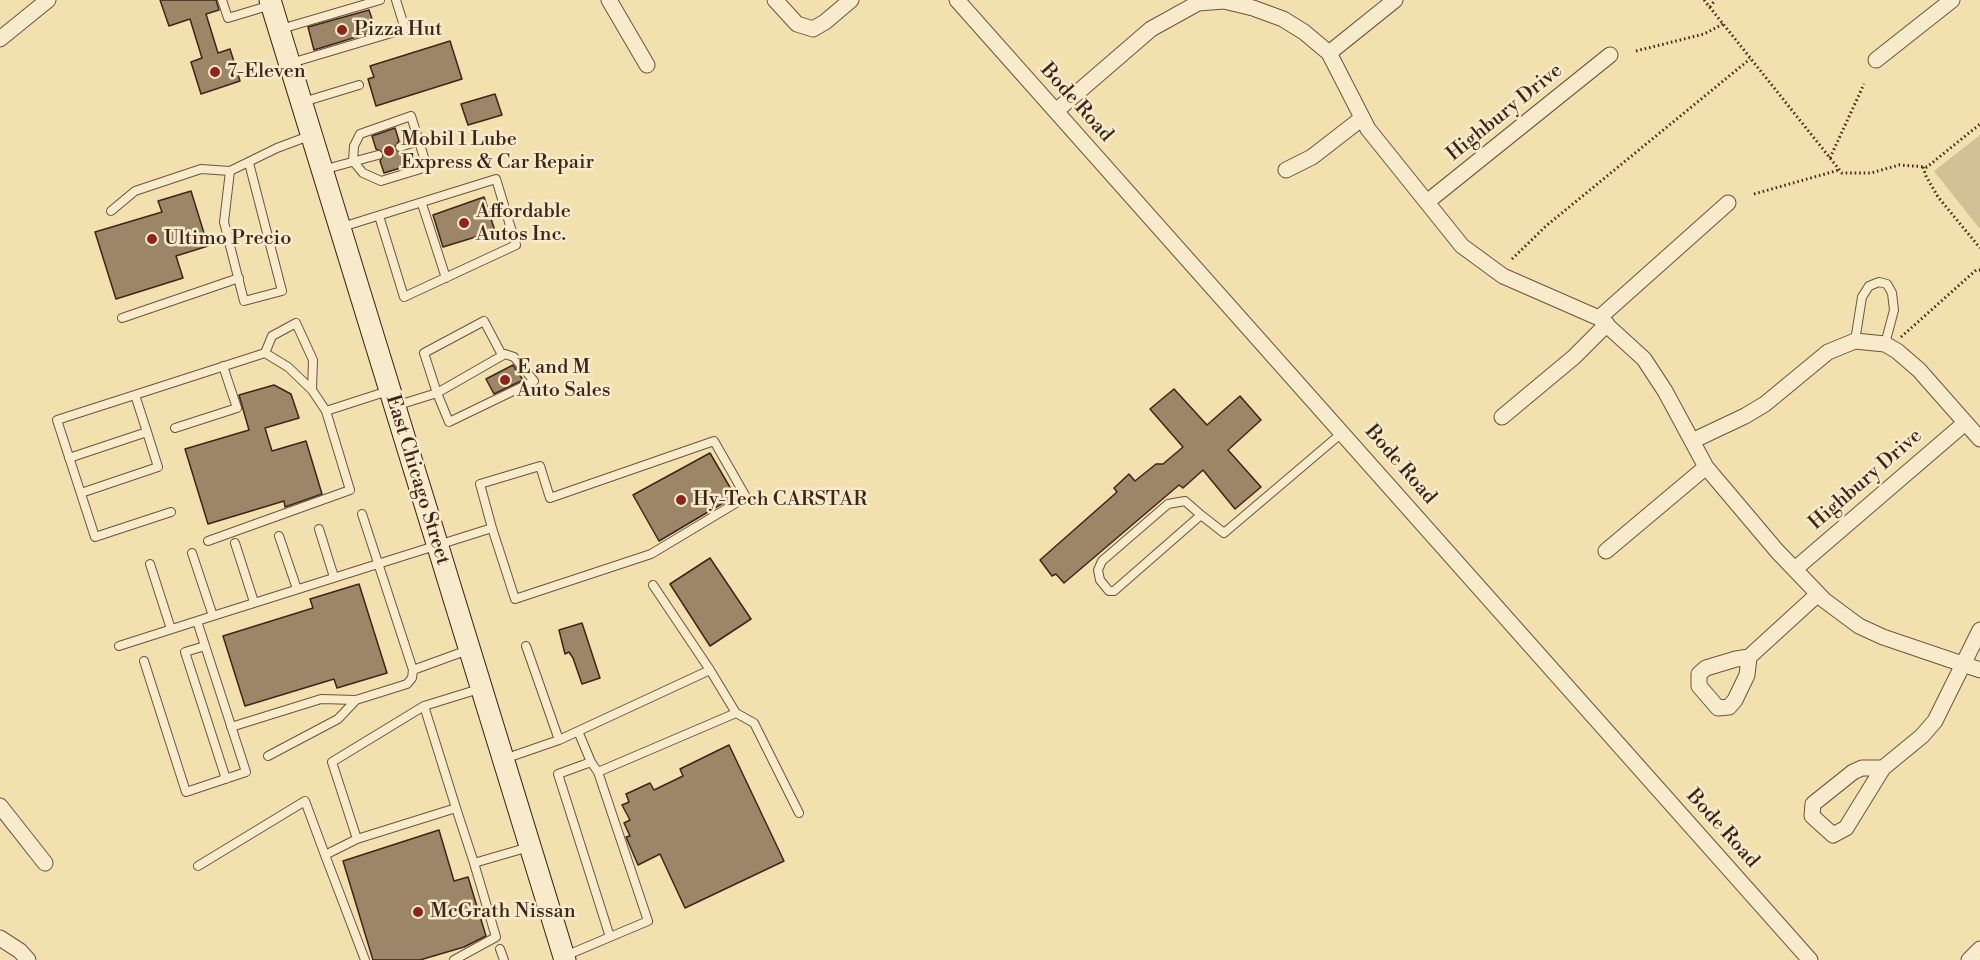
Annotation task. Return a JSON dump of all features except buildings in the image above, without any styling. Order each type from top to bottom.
[{"type":"main road","name":"East Chicago Street","points":[[270,3],[564,958]]},
{"type":"street","points":[[0,39],[48,0]]},
{"type":"street","points":[[609,0],[647,65]]},
{"type":"street","points":[[776,0],[801,26],[813,29],[851,0]]},
{"type":"street","name":"Bode Road","points":[[957,0],[1810,960]]},
{"type":"street","points":[[1329,53],[1395,0]]},
{"type":"street","points":[[1876,60],[1952,0]]},
{"type":"street","points":[[1056,111],[1151,29],[1198,1],[1224,1],[1283,19],[1304,32],[1329,53],[1361,119],[1462,246],[1503,276],[1603,321],[1630,344],[1655,373],[1706,467],[1818,594],[1838,612],[1883,637],[1980,670]]},
{"type":"street","name":"Highbury Drive","points":[[1427,202],[1610,56]]},
{"type":"street","points":[[1286,170],[1312,157],[1361,119]]},
{"type":"street","points":[[1502,417],[1574,357],[1603,321],[1728,203]]},
{"type":"street","points":[[1692,441],[1765,404],[1828,352],[1855,341],[1885,344],[1897,351],[1919,370],[1980,439]]},
{"type":"street","name":"Highbury Drive","points":[[1795,569],[1965,423]]},
{"type":"street","points":[[1606,551],[1706,467]]},
{"type":"street","points":[[1749,657],[1818,594]]},
{"type":"street","points":[[1883,768],[1862,768],[1853,772],[1813,804],[1812,816],[1827,832],[1833,835],[1840,833],[1871,791],[1883,768],[1922,736],[1935,721],[1980,630]]},
{"type":"street","points":[[0,806],[45,863]]},
{"type":"street","points":[[0,938],[20,951],[28,960]]},
{"type":"street","points":[[1969,960],[1980,949]]},
{"type":"lane","points":[[222,0],[228,18],[270,3]]},
{"type":"lane","points":[[279,30],[381,0]]},
{"type":"lane","points":[[289,63],[405,29],[396,0]]},
{"type":"lane","points":[[300,103],[359,85]]},
{"type":"lane","points":[[411,116],[427,167],[376,181],[353,161],[354,146],[363,132],[411,116]]},
{"type":"lane","points":[[111,211],[135,191],[201,169],[230,171],[249,164],[278,148],[310,136]]},
{"type":"lane","points":[[400,147],[418,141]]},
{"type":"lane","points":[[321,170],[378,155]]},
{"type":"lane","points":[[230,171],[224,222],[244,301],[282,291],[249,164]]},
{"type":"lane","points":[[338,228],[496,180],[516,245],[404,297],[379,216]]},
{"type":"lane","points":[[422,204],[446,278]]},
{"type":"lane","points":[[122,318],[239,278]]},
{"type":"lane","points":[[1855,341],[1862,297],[1869,286],[1879,282],[1887,284],[1892,293],[1894,310],[1885,344]]},
{"type":"lane","points":[[326,411],[392,398],[437,393],[502,355],[514,357],[534,381],[448,422],[437,393],[424,353],[484,321],[502,355]]},
{"type":"lane","points":[[171,512],[95,537],[57,420],[265,352],[272,336],[296,323],[313,360],[312,390]]},
{"type":"lane","points":[[208,541],[350,490],[326,411],[312,390],[288,367],[265,352]]},
{"type":"lane","points":[[175,428],[237,408],[223,366]]},
{"type":"lane","points":[[81,493],[158,467],[135,395]]},
{"type":"lane","points":[[69,458],[147,432]]},
{"type":"lane","points":[[1201,515],[1114,591],[1109,591],[1103,585],[1098,575],[1102,561],[1168,504],[1185,501],[1224,533],[1343,432]]},
{"type":"lane","points":[[714,441],[746,497],[651,554],[515,599],[492,528],[480,484],[540,466],[550,498],[714,441]]},
{"type":"lane","points":[[231,727],[321,699],[356,700],[407,684],[412,678],[413,670],[362,514]]},
{"type":"lane","points":[[118,646],[378,562],[438,547],[492,528]]},
{"type":"lane","points":[[319,529],[334,577]]},
{"type":"lane","points":[[279,536],[297,589]]},
{"type":"lane","points":[[236,543],[254,602]]},
{"type":"lane","points":[[192,553],[213,616]]},
{"type":"lane","points":[[150,564],[171,629]]},
{"type":"lane","points":[[653,585],[736,713],[754,723],[799,813]]},
{"type":"lane","points":[[144,662],[186,792],[246,772],[197,621]]},
{"type":"lane","points":[[205,646],[185,652],[226,779]]},
{"type":"lane","points":[[526,646],[559,740]]},
{"type":"lane","points":[[413,670],[469,650]]},
{"type":"lane","points":[[503,759],[559,740],[710,670]]},
{"type":"lane","points":[[357,839],[332,762],[424,706],[482,688]]},
{"type":"lane","points":[[268,756],[338,718],[356,700]]},
{"type":"lane","points":[[424,706],[496,937],[454,960]]},
{"type":"lane","points":[[598,772],[736,713]]},
{"type":"lane","points":[[564,958],[648,921],[598,772],[591,762],[578,731]]},
{"type":"lane","points":[[591,762],[558,774],[610,937]]},
{"type":"lane","points":[[198,866],[305,801],[365,960]]},
{"type":"lane","points":[[325,855],[357,839],[456,808]]},
{"type":"lane","points":[[474,863],[530,847]]},
{"type":"lane","points":[[500,949],[504,960]]},
{"type":"path","points":[[1704,0],[1839,170],[1845,174],[1860,174],[1899,165],[1923,167],[1935,161],[1980,124]]},
{"type":"path","points":[[1710,7],[1715,0]]},
{"type":"path","points":[[1636,51],[1704,34],[1723,24]]},
{"type":"path","points":[[1512,260],[1539,233],[1750,59]]},
{"type":"path","points":[[1830,158],[1864,84]]},
{"type":"path","points":[[1923,167],[1938,197],[1980,248]]},
{"type":"path","points":[[1754,194],[1839,170]]},
{"type":"path","points":[[1899,338],[1976,270],[1980,270]]},
{"type":"shaded area","points":[[1980,135],[1980,227],[1979,228],[1934,171]]},
{"type":"place","name":"Pizza Hut","points":[[342,30]]},
{"type":"place","name":"7-Eleven","points":[[215,72]]},
{"type":"place","name":"Mobil 1 Lube Express & Car Repair","points":[[389,151]]},
{"type":"place","name":"Affordable Autos Inc.","points":[[464,223]]},
{"type":"place","name":"Ultimo Precio","points":[[152,239]]},
{"type":"place","name":"E and M Auto Sales","points":[[505,380]]},
{"type":"place","name":"Hy-Tech CARSTAR","points":[[681,500]]},
{"type":"place","name":"McGrath Nissan","points":[[418,912]]}]
